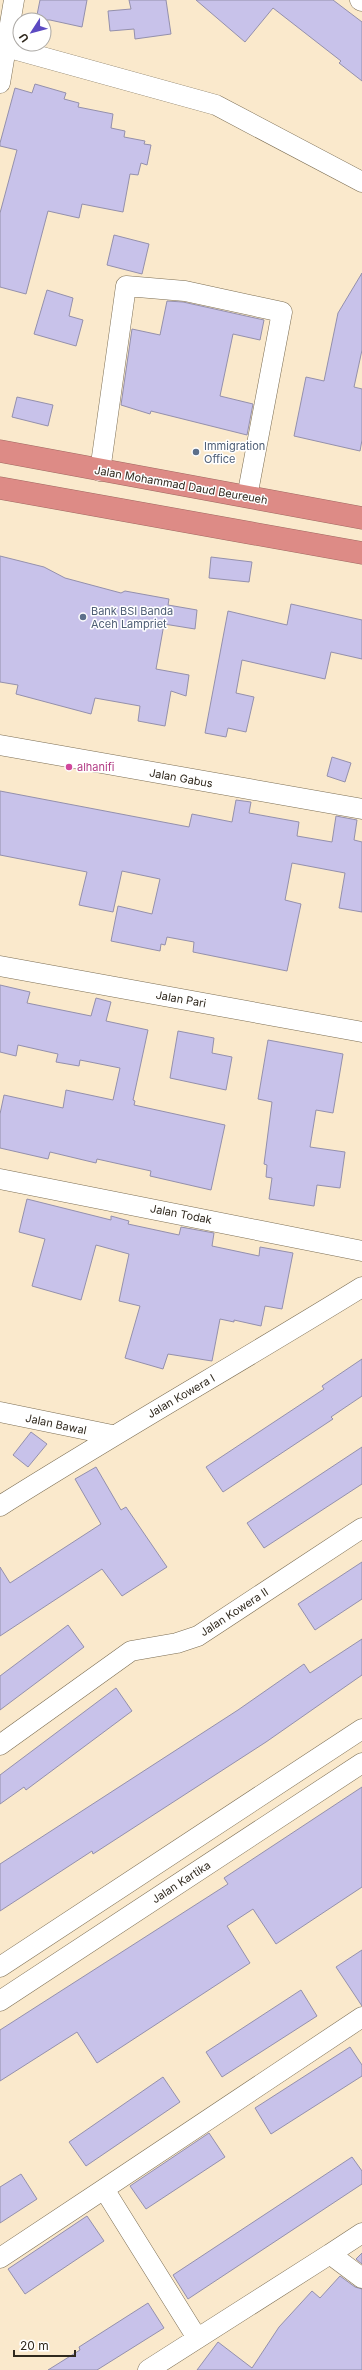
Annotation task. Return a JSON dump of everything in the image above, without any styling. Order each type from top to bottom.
[{"type":"highway","name":"Jalan Mohammad Daud Beureueh","points":[[0,451],[100,471],[362,518]]},
{"type":"highway","points":[[0,488],[362,554]]},
{"type":"street","points":[[0,83],[14,0]]},
{"type":"street","points":[[6,47],[216,105],[362,182]]},
{"type":"street","points":[[100,471],[126,286],[185,291],[282,312],[247,497]]},
{"type":"street","name":"Jalan Gabus","points":[[0,745],[362,809]]},
{"type":"street","name":"Jalan Pari","points":[[0,966],[362,1032]]},
{"type":"street","name":"Jalan Todak","points":[[0,1179],[362,1251]]},
{"type":"street","name":"Jalan Kowera I","points":[[0,1506],[112,1435],[241,1362],[362,1286]]},
{"type":"street","name":"Jalan Bawal","points":[[0,1412],[112,1435]]},
{"type":"street","name":"Jalan Kowera II","points":[[0,1745],[131,1651],[177,1643],[198,1636],[362,1528]]},
{"type":"street","points":[[0,1967],[360,1734]]},
{"type":"street","name":"Jalan Kartika","points":[[0,2001],[362,1763]]},
{"type":"street","points":[[0,2258],[362,2017]]},
{"type":"street","points":[[104,2189],[197,2338]]},
{"type":"street","points":[[148,2370],[362,2233]]},
{"type":"street","points":[[330,2254],[362,2278]]},
{"type":"building","points":[[40,0],[87,0],[82,27],[52,20],[52,12],[38,12]]},
{"type":"building","points":[[129,0],[166,0],[171,34],[135,39],[134,29],[110,31],[108,11],[131,9]]},
{"type":"building","points":[[196,0],[333,0],[362,22],[362,81],[339,63],[341,61],[273,8],[245,42]]},
{"type":"building","points":[[35,84],[66,93],[64,99],[79,103],[78,107],[113,114],[111,128],[125,131],[124,137],[145,141],[144,144],[151,145],[147,165],[141,163],[138,175],[130,174],[123,212],[82,204],[79,218],[48,211],[26,294],[0,287],[0,213],[17,150],[0,146],[0,143],[15,88],[32,93]]},
{"type":"building","points":[[114,235],[149,244],[142,274],[107,265]]},
{"type":"building","points":[[362,273],[362,350],[354,387],[362,389],[362,440],[360,451],[294,436],[306,377],[324,381],[338,313]]},
{"type":"building","points":[[47,290],[73,298],[69,316],[83,320],[76,346],[34,334]]},
{"type":"building","points":[[167,301],[183,302],[264,320],[260,340],[233,334],[220,396],[253,404],[247,435],[151,411],[150,414],[121,405],[132,329],[160,335]]},
{"type":"building","points":[[17,397],[53,405],[48,426],[12,417]]},
{"type":"building","points":[[0,556],[44,567],[65,578],[121,593],[125,591],[169,599],[168,605],[197,610],[195,629],[164,624],[156,669],[189,675],[186,696],[171,691],[165,726],[138,721],[140,706],[95,698],[91,714],[16,694],[18,685],[0,682]]},
{"type":"building","points":[[211,557],[252,562],[249,582],[209,578]]},
{"type":"building","points":[[291,604],[362,620],[362,659],[331,652],[325,679],[242,660],[236,693],[254,697],[246,732],[228,728],[226,737],[205,733],[228,611],[287,625]]},
{"type":"building","points":[[332,757],[351,763],[345,782],[327,776]]},
{"type":"building","points":[[0,791],[189,827],[192,814],[232,822],[236,800],[251,802],[249,813],[299,822],[297,836],[332,842],[336,816],[357,820],[354,840],[362,842],[362,912],[339,908],[345,873],[292,863],[285,900],[301,904],[287,971],[193,952],[194,942],[167,937],[165,945],[161,944],[160,951],[111,941],[118,906],[152,914],[160,879],[122,871],[113,912],[79,905],[87,872],[0,855]]},
{"type":"building","points":[[0,985],[30,992],[27,1003],[91,1016],[96,998],[111,1002],[106,1021],[148,1030],[133,1100],[135,1101],[134,1105],[225,1125],[211,1190],[150,1176],[151,1171],[97,1159],[96,1163],[50,1152],[48,1159],[0,1148],[0,1114],[4,1095],[63,1108],[66,1090],[113,1100],[120,1068],[80,1060],[79,1066],[56,1062],[58,1054],[18,1045],[16,1056],[0,1052]]},
{"type":"building","points":[[178,1031],[214,1038],[212,1053],[232,1057],[226,1090],[170,1078]]},
{"type":"building","points":[[268,1040],[343,1054],[333,1113],[316,1110],[310,1147],[345,1152],[340,1188],[317,1185],[314,1206],[269,1199],[272,1178],[266,1177],[267,1165],[264,1164],[272,1102],[258,1099]]},
{"type":"building","points":[[27,1199],[111,1220],[111,1216],[129,1221],[128,1224],[179,1235],[181,1227],[214,1233],[212,1246],[259,1256],[260,1247],[293,1253],[282,1309],[265,1306],[261,1326],[234,1320],[234,1322],[220,1319],[212,1361],[168,1354],[163,1369],[125,1358],[140,1306],[119,1301],[129,1254],[96,1245],[81,1300],[32,1286],[45,1239],[19,1232]]},
{"type":"building","points":[[362,1359],[362,1396],[331,1417],[333,1419],[223,1492],[206,1467],[324,1389],[322,1386]]},
{"type":"building","points":[[31,1432],[47,1444],[28,1467],[13,1455]]},
{"type":"building","points":[[362,1447],[362,1484],[264,1548],[247,1523]]},
{"type":"building","points":[[96,1467],[121,1510],[126,1507],[167,1567],[122,1596],[102,1569],[0,1636],[0,1567],[10,1583],[101,1524],[75,1479]]},
{"type":"building","points":[[362,1562],[362,1599],[315,1630],[298,1604]]},
{"type":"building","points":[[68,1625],[84,1647],[0,1710],[0,1676]]},
{"type":"building","points":[[362,1639],[362,1675],[266,1742],[93,1854],[92,1851],[0,1911],[0,1864],[238,1710],[304,1664],[310,1673]]},
{"type":"building","points":[[116,1688],[132,1711],[26,1790],[24,1787],[0,1804],[0,1775]]},
{"type":"building","points":[[362,1787],[362,1887],[276,1944],[253,1909],[227,1926],[250,1963],[97,2063],[77,2032],[0,2081],[0,2030],[228,1884],[224,1878]]},
{"type":"building","points":[[362,1950],[362,2006],[336,1967]]},
{"type":"building","points":[[301,1990],[317,2016],[222,2077],[206,2052]]},
{"type":"building","points":[[350,2047],[362,2065],[362,2076],[271,2134],[255,2108]]},
{"type":"building","points":[[163,2077],[180,2102],[86,2166],[69,2142]]},
{"type":"building","points":[[209,2133],[225,2157],[146,2209],[130,2186]]},
{"type":"building","points":[[352,2157],[362,2171],[362,2184],[188,2299],[173,2275]]},
{"type":"building","points":[[21,2174],[37,2199],[0,2223],[0,2187]]},
{"type":"building","points":[[87,2216],[104,2241],[25,2294],[8,2269]]},
{"type":"building","points":[[362,2253],[362,2264],[356,2259]]},
{"type":"building","points":[[340,2276],[355,2287],[362,2289],[362,2370],[197,2370],[218,2342],[252,2368],[279,2327],[312,2291],[320,2298]]},
{"type":"building","points":[[148,2303],[164,2328],[97,2370],[48,2370],[80,2350],[79,2347]]},
{"type":"place","name":"Immigration Office","points":[[196,452]]},
{"type":"place","name":"Bank BSI Banda Aceh Lampriet","points":[[83,617]]},
{"type":"place","name":"alhanifi","points":[[69,767]]}]
